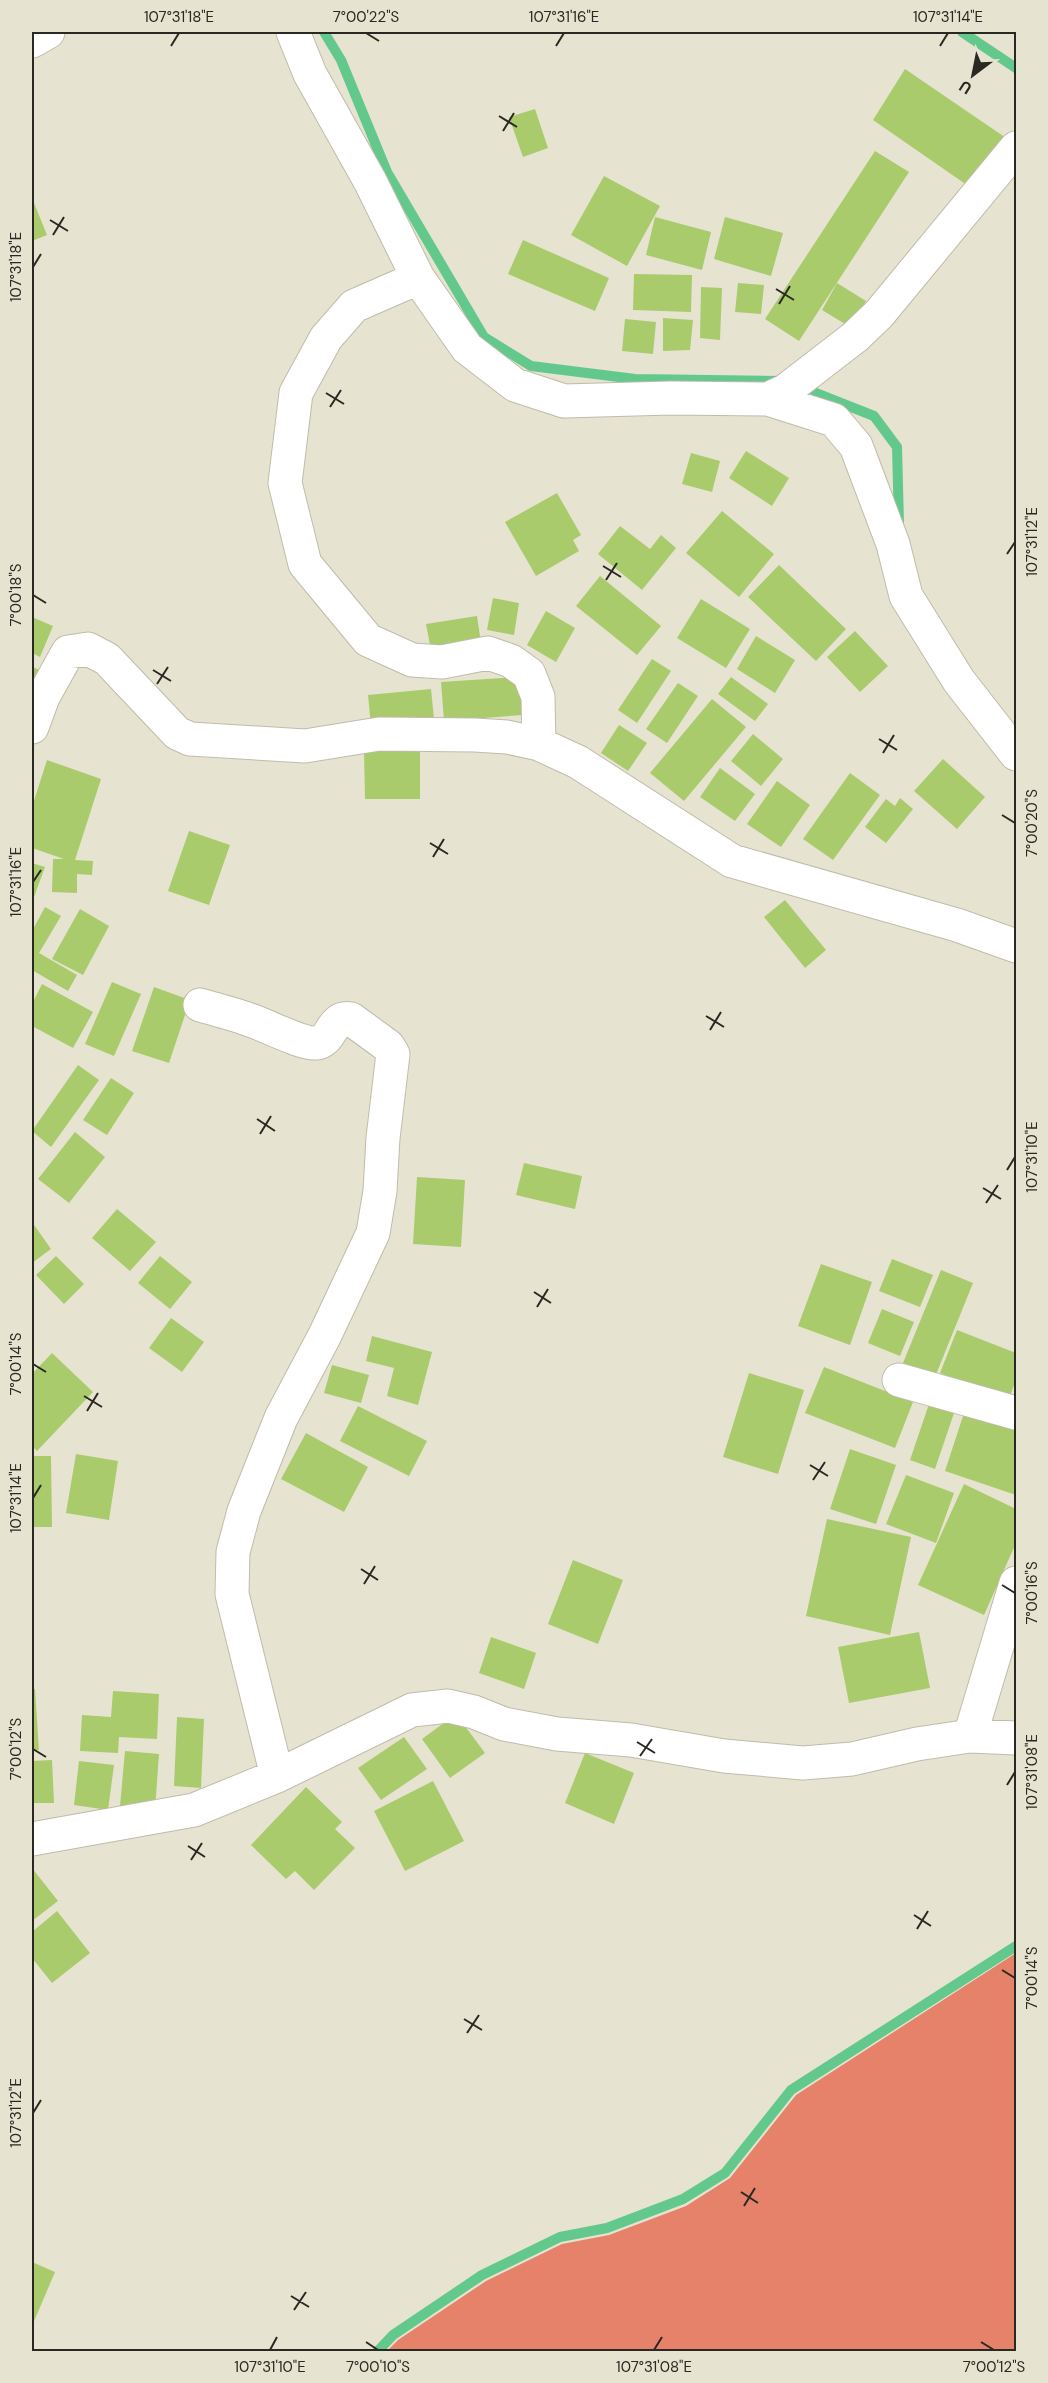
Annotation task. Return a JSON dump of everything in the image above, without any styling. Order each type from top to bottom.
[{"type":"street","points":[[32,40],[48,32]]},
{"type":"street","points":[[293,32],[310,74],[370,181],[418,278],[467,348],[515,385],[564,401],[777,395],[834,420],[856,446],[893,544],[906,596],[959,681],[1017,754]]},
{"type":"street","points":[[777,395],[855,337],[879,314],[1017,148]]},
{"type":"street","points":[[418,278],[354,306],[326,338],[296,393],[285,483],[305,564],[368,640],[412,660],[442,662],[488,652],[511,661],[529,674],[538,697],[539,744]]},
{"type":"street","points":[[32,726],[43,697],[68,652],[88,649],[107,659],[177,733],[190,739],[305,746],[379,735],[475,735],[507,737],[539,744],[578,762],[732,861],[957,925],[1017,946]]},
{"type":"street","points":[[200,1005],[249,1019],[303,1041],[316,1043],[324,1040],[337,1021],[344,1018],[351,1019],[388,1046],[393,1054],[383,1138],[380,1191],[373,1233],[325,1335],[280,1418],[244,1511],[233,1552],[232,1594],[256,1699],[277,1776]]},
{"type":"street","points":[[899,1380],[1017,1413]]},
{"type":"street","points":[[970,1736],[1017,1583]]},
{"type":"street","points":[[32,1839],[194,1810],[277,1776],[412,1710],[448,1706],[474,1712],[504,1724],[557,1734],[631,1740],[724,1756],[803,1763],[852,1759],[917,1744],[970,1736],[1017,1738]]},
{"type":"shaded area","points":[[1016,1953],[1016,2351],[387,2351],[398,2340],[486,2281],[562,2244],[609,2235],[686,2206],[730,2178],[796,2095]]},
{"type":"building","points":[[905,69],[1012,142],[977,192],[873,120]]},
{"type":"building","points":[[535,109],[548,148],[523,157],[509,117]]},
{"type":"building","points":[[875,151],[909,172],[799,341],[765,319]]},
{"type":"building","points":[[604,176],[660,206],[627,266],[571,235]]},
{"type":"building","points":[[32,198],[47,235],[32,241]]},
{"type":"building","points":[[655,217],[711,232],[702,270],[646,255]]},
{"type":"building","points":[[725,217],[783,233],[771,276],[714,259]]},
{"type":"building","points":[[523,240],[609,278],[595,311],[508,274]]},
{"type":"building","points":[[634,274],[692,275],[691,312],[633,310]]},
{"type":"building","points":[[738,283],[764,285],[761,314],[735,312]]},
{"type":"building","points":[[837,283],[866,301],[850,327],[822,310]]},
{"type":"building","points":[[701,287],[722,288],[720,340],[700,338]]},
{"type":"building","points":[[663,318],[693,320],[690,350],[663,351]]},
{"type":"building","points":[[625,319],[656,322],[653,354],[622,351]]},
{"type":"building","points":[[746,451],[789,478],[772,506],[729,478]]},
{"type":"building","points":[[691,453],[720,461],[712,492],[682,484]]},
{"type":"building","points":[[557,493],[581,535],[573,540],[579,551],[536,576],[505,522]]},
{"type":"building","points":[[722,511],[774,554],[739,597],[686,553]]},
{"type":"building","points":[[620,526],[650,549],[661,535],[676,548],[642,590],[598,554]]},
{"type":"building","points":[[779,565],[846,629],[816,661],[748,597]]},
{"type":"building","points":[[600,576],[661,626],[637,655],[576,606]]},
{"type":"building","points":[[493,598],[519,603],[514,635],[487,630]]},
{"type":"building","points":[[701,599],[750,629],[726,668],[677,638]]},
{"type":"building","points":[[546,611],[575,628],[556,662],[527,645]]},
{"type":"building","points":[[477,616],[481,643],[431,650],[426,624]]},
{"type":"building","points":[[32,617],[53,626],[40,657],[32,653]]},
{"type":"building","points":[[855,631],[888,666],[860,692],[827,657]]},
{"type":"building","points":[[756,636],[795,660],[775,693],[737,669]]},
{"type":"building","points":[[652,659],[671,671],[637,723],[618,710]]},
{"type":"building","points":[[32,667],[43,671],[32,702]]},
{"type":"building","points":[[519,677],[522,715],[444,721],[441,682]]},
{"type":"building","points":[[731,677],[768,704],[755,721],[718,694]]},
{"type":"building","points":[[678,683],[698,696],[667,743],[646,729]]},
{"type":"building","points":[[431,689],[434,719],[371,726],[368,695]]},
{"type":"building","points":[[712,699],[746,727],[684,801],[650,773]]},
{"type":"building","points":[[619,725],[647,743],[628,771],[601,753]]},
{"type":"building","points":[[753,734],[783,759],[761,786],[731,761]]},
{"type":"building","points":[[364,750],[420,750],[420,799],[365,799]]},
{"type":"building","points":[[943,759],[985,797],[957,829],[914,791]]},
{"type":"building","points":[[47,760],[101,779],[75,860],[93,861],[92,875],[77,874],[77,893],[52,892],[53,859],[64,859],[32,848],[32,807]]},
{"type":"building","points":[[720,768],[755,794],[735,821],[700,797]]},
{"type":"building","points":[[850,773],[880,795],[833,860],[803,839]]},
{"type":"building","points":[[777,781],[810,805],[781,847],[747,824]]},
{"type":"building","points":[[900,798],[913,809],[886,843],[865,827],[886,799],[895,806]]},
{"type":"building","points":[[189,831],[230,845],[209,905],[168,891]]},
{"type":"building","points":[[32,863],[45,867],[34,897],[32,896]]},
{"type":"building","points":[[785,900],[826,950],[805,968],[764,917]]},
{"type":"building","points":[[45,907],[61,916],[39,953],[77,975],[68,991],[32,970],[32,931]]},
{"type":"building","points":[[80,909],[109,926],[83,975],[52,959]]},
{"type":"building","points":[[112,982],[141,994],[114,1056],[85,1044]]},
{"type":"building","points":[[42,984],[93,1012],[73,1048],[32,1026],[32,1004]]},
{"type":"building","points":[[154,987],[190,1000],[169,1063],[132,1051]]},
{"type":"building","points":[[78,1065],[99,1080],[51,1147],[32,1131]]},
{"type":"building","points":[[111,1078],[134,1093],[107,1135],[83,1120]]},
{"type":"building","points":[[75,1132],[105,1157],[69,1203],[38,1179]]},
{"type":"building","points":[[524,1163],[582,1176],[575,1209],[516,1195]]},
{"type":"building","points":[[417,1177],[465,1180],[461,1247],[413,1244]]},
{"type":"building","points":[[117,1209],[156,1242],[130,1271],[92,1238]]},
{"type":"building","points":[[32,1222],[51,1249],[32,1263]]},
{"type":"building","points":[[56,1256],[84,1284],[64,1304],[36,1275]]},
{"type":"building","points":[[160,1256],[192,1282],[170,1309],[138,1283]]},
{"type":"building","points":[[892,1259],[933,1275],[920,1307],[879,1291]]},
{"type":"building","points":[[821,1264],[872,1282],[850,1345],[798,1326]]},
{"type":"building","points":[[941,1270],[973,1283],[935,1377],[903,1363]]},
{"type":"building","points":[[882,1309],[914,1322],[900,1356],[868,1343]]},
{"type":"building","points":[[171,1318],[204,1342],[182,1372],[149,1348]]},
{"type":"building","points":[[957,1330],[1016,1353],[1016,1380],[1008,1401],[940,1373]]},
{"type":"building","points":[[372,1336],[432,1352],[418,1405],[387,1396],[394,1368],[366,1361]]},
{"type":"building","points":[[52,1353],[93,1392],[37,1451],[32,1446],[32,1374]]},
{"type":"building","points":[[332,1365],[369,1375],[361,1403],[324,1393]]},
{"type":"building","points":[[824,1367],[913,1402],[895,1448],[805,1413]]},
{"type":"building","points":[[749,1373],[804,1390],[778,1474],[723,1457]]},
{"type":"building","points":[[929,1404],[954,1413],[935,1469],[910,1460]]},
{"type":"building","points":[[358,1406],[427,1441],[409,1476],[340,1441]]},
{"type":"building","points":[[964,1413],[1016,1430],[1016,1495],[945,1471]]},
{"type":"building","points":[[306,1433],[368,1467],[344,1512],[281,1479]]},
{"type":"building","points":[[850,1449],[896,1465],[876,1524],[830,1509]]},
{"type":"building","points":[[76,1454],[118,1461],[109,1520],[66,1513]]},
{"type":"building","points":[[32,1456],[51,1456],[52,1527],[32,1527]]},
{"type":"building","points":[[906,1475],[954,1493],[936,1543],[886,1524]]},
{"type":"building","points":[[964,1484],[1016,1509],[1016,1543],[984,1615],[918,1585]]},
{"type":"building","points":[[827,1519],[911,1537],[890,1635],[806,1616]]},
{"type":"building","points":[[573,1560],[623,1580],[598,1644],[548,1624]]},
{"type":"building","points":[[919,1632],[930,1688],[849,1703],[838,1647]]},
{"type":"building","points":[[491,1637],[536,1653],[524,1689],[479,1673]]},
{"type":"building","points":[[32,1689],[35,1689],[39,1750],[32,1751]]},
{"type":"building","points":[[113,1691],[159,1694],[157,1739],[119,1737],[118,1753],[80,1751],[82,1715],[111,1717]]},
{"type":"building","points":[[456,1714],[485,1753],[450,1778],[422,1739]]},
{"type":"building","points":[[177,1717],[204,1719],[201,1788],[174,1786]]},
{"type":"building","points":[[404,1737],[427,1769],[381,1800],[358,1768]]},
{"type":"building","points":[[125,1751],[159,1754],[155,1810],[120,1806]]},
{"type":"building","points":[[585,1753],[634,1773],[614,1824],[565,1803]]},
{"type":"building","points":[[52,1760],[54,1803],[32,1803],[32,1761]]},
{"type":"building","points":[[79,1761],[114,1765],[108,1810],[74,1805]]},
{"type":"building","points":[[433,1781],[464,1841],[405,1871],[374,1811]]},
{"type":"building","points":[[306,1787],[342,1822],[335,1829],[355,1848],[314,1890],[295,1871],[286,1879],[251,1845]]},
{"type":"building","points":[[32,1868],[58,1901],[32,1921]]},
{"type":"building","points":[[57,1911],[90,1953],[52,1983],[32,1958],[32,1932]]},
{"type":"building","points":[[32,2262],[55,2272],[32,2326]]},
{"type":"waterway","points":[[324,32],[341,60],[387,172],[484,337],[531,366],[635,379],[783,381]]},
{"type":"waterway","points":[[962,32],[1016,68]]},
{"type":"waterway","points":[[798,386],[874,416],[897,447],[899,524]]},
{"type":"waterway","points":[[377,2352],[393,2335],[482,2275],[560,2237],[607,2228],[683,2199],[725,2173],[791,2090],[1016,1946]]}]
